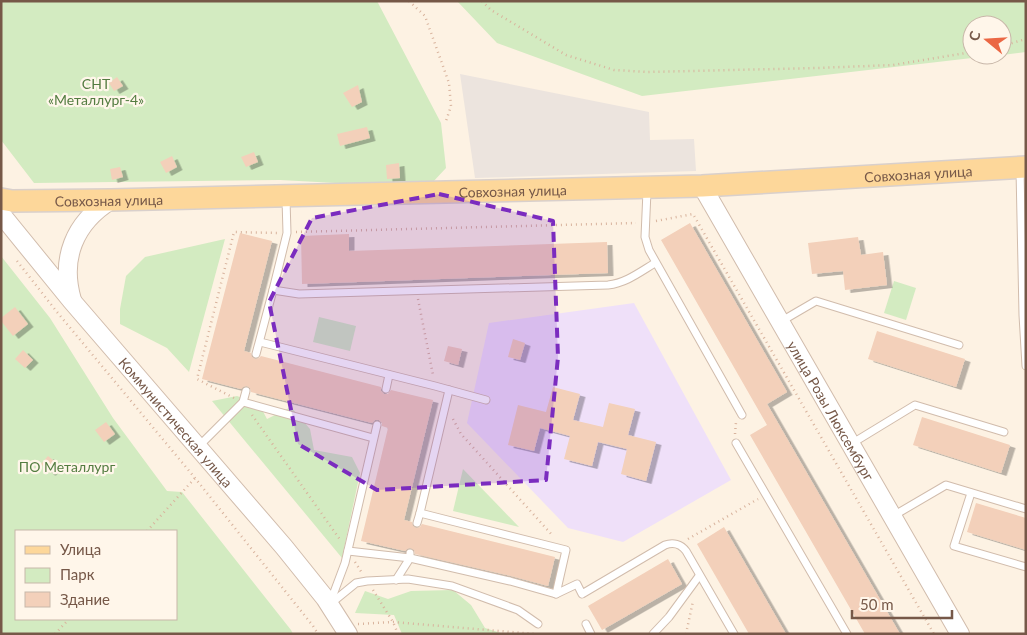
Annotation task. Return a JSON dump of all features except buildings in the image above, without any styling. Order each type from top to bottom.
[{"type":"main road","name":"Совхозная улица","points":[[1,199],[12,201],[111,200],[702,186],[1023,167]]},
{"type":"street","name":"улица Розы Люксембург","points":[[702,186],[960,634]]},
{"type":"street","points":[[73,304],[68,272],[69,258],[74,241],[88,218],[111,200]]},
{"type":"street","name":"Коммунистическая улица","points":[[1,214],[73,304],[284,547],[345,629]]},
{"type":"lane","points":[[1023,167],[1026,366]]},
{"type":"lane","points":[[647,187],[645,223],[648,250],[739,417]]},
{"type":"lane","points":[[256,354],[287,233],[286,196]]},
{"type":"lane","points":[[273,290],[299,294],[615,284],[634,276],[656,263]]},
{"type":"lane","points":[[780,322],[816,301],[959,345]]},
{"type":"lane","points":[[260,342],[486,400]]},
{"type":"lane","points":[[386,388],[389,375]]},
{"type":"lane","points":[[198,447],[243,402],[246,390]]},
{"type":"lane","points":[[417,523],[449,390]]},
{"type":"lane","points":[[243,402],[373,438]]},
{"type":"lane","points":[[850,444],[915,405],[1004,432]]},
{"type":"lane","points":[[329,605],[345,563],[377,425]]},
{"type":"lane","points":[[736,443],[847,634]]},
{"type":"lane","points":[[892,516],[946,485],[1026,509]]},
{"type":"lane","points":[[971,493],[954,546],[1026,568]]},
{"type":"lane","points":[[420,513],[566,550],[556,594]]},
{"type":"lane","points":[[348,551],[410,555],[556,594],[577,584],[582,594],[665,545],[678,544],[686,551],[734,634]]},
{"type":"lane","points":[[396,580],[410,555]]},
{"type":"lane","points":[[653,634],[700,576]]},
{"type":"lane","points":[[329,605],[356,583],[408,579],[452,586],[518,610],[538,624]]},
{"type":"lane","points":[[586,624],[591,634]]},
{"type":"path","points":[[409,1],[425,16],[449,83],[451,106],[446,121]]},
{"type":"path","points":[[482,1],[491,10],[566,55],[614,70],[648,72],[893,65],[962,54]]},
{"type":"path","points":[[1012,43],[1026,39]]},
{"type":"path","points":[[348,551],[243,402],[197,379],[234,232],[287,233],[645,223],[693,214],[934,634]]},
{"type":"path","points":[[12,254],[57,312],[195,478],[318,634]]},
{"type":"path","points":[[416,291],[435,386]]},
{"type":"path","points":[[447,399],[449,410],[461,434],[566,550]]},
{"type":"path","points":[[734,432],[739,417]]},
{"type":"path","points":[[148,530],[195,478]]},
{"type":"path","points":[[678,544],[766,495]]},
{"type":"path","points":[[686,634],[700,576]]},
{"type":"path","points":[[55,634],[68,620]]},
{"type":"path","points":[[345,629],[393,622],[535,634]]},
{"type":"highlighted area","points":[[439,194],[553,221],[558,357],[546,480],[377,490],[298,444],[269,302],[312,218]]},
{"type":"shaded area","points":[[460,74],[649,112],[650,140],[694,139],[696,171],[475,178]]},
{"type":"shaded area","points":[[634,303],[731,480],[623,542],[568,528],[467,423],[489,323]]},
{"type":"green space","name":"СНТ «Металлург-4»","points":[[1,1],[377,1],[441,123],[446,168],[432,183],[355,184],[280,180],[34,183],[1,140]]},
{"type":"green space","points":[[457,1],[1026,1],[1026,52],[1012,54],[1012,15],[962,15],[962,59],[642,96],[497,43]]},
{"type":"green space","points":[[225,239],[189,372],[167,348],[120,324],[120,309],[126,276],[145,257]]},
{"type":"green space","name":"ПО Металлург","points":[[1,256],[50,318],[113,418],[167,491],[182,492],[293,634],[1,634]]},
{"type":"green space","points":[[894,281],[916,288],[906,320],[884,313]]},
{"type":"green space","points":[[319,317],[356,326],[350,351],[313,342]]},
{"type":"green space","points":[[237,396],[259,404],[267,419],[291,407],[310,429],[314,450],[352,457],[360,473],[342,558],[212,401]]},
{"type":"green space","points":[[463,469],[519,527],[453,511]]},
{"type":"green space","points":[[453,590],[471,605],[485,628],[504,634],[402,634],[394,615],[355,613],[365,591],[388,599],[411,591]]}]
